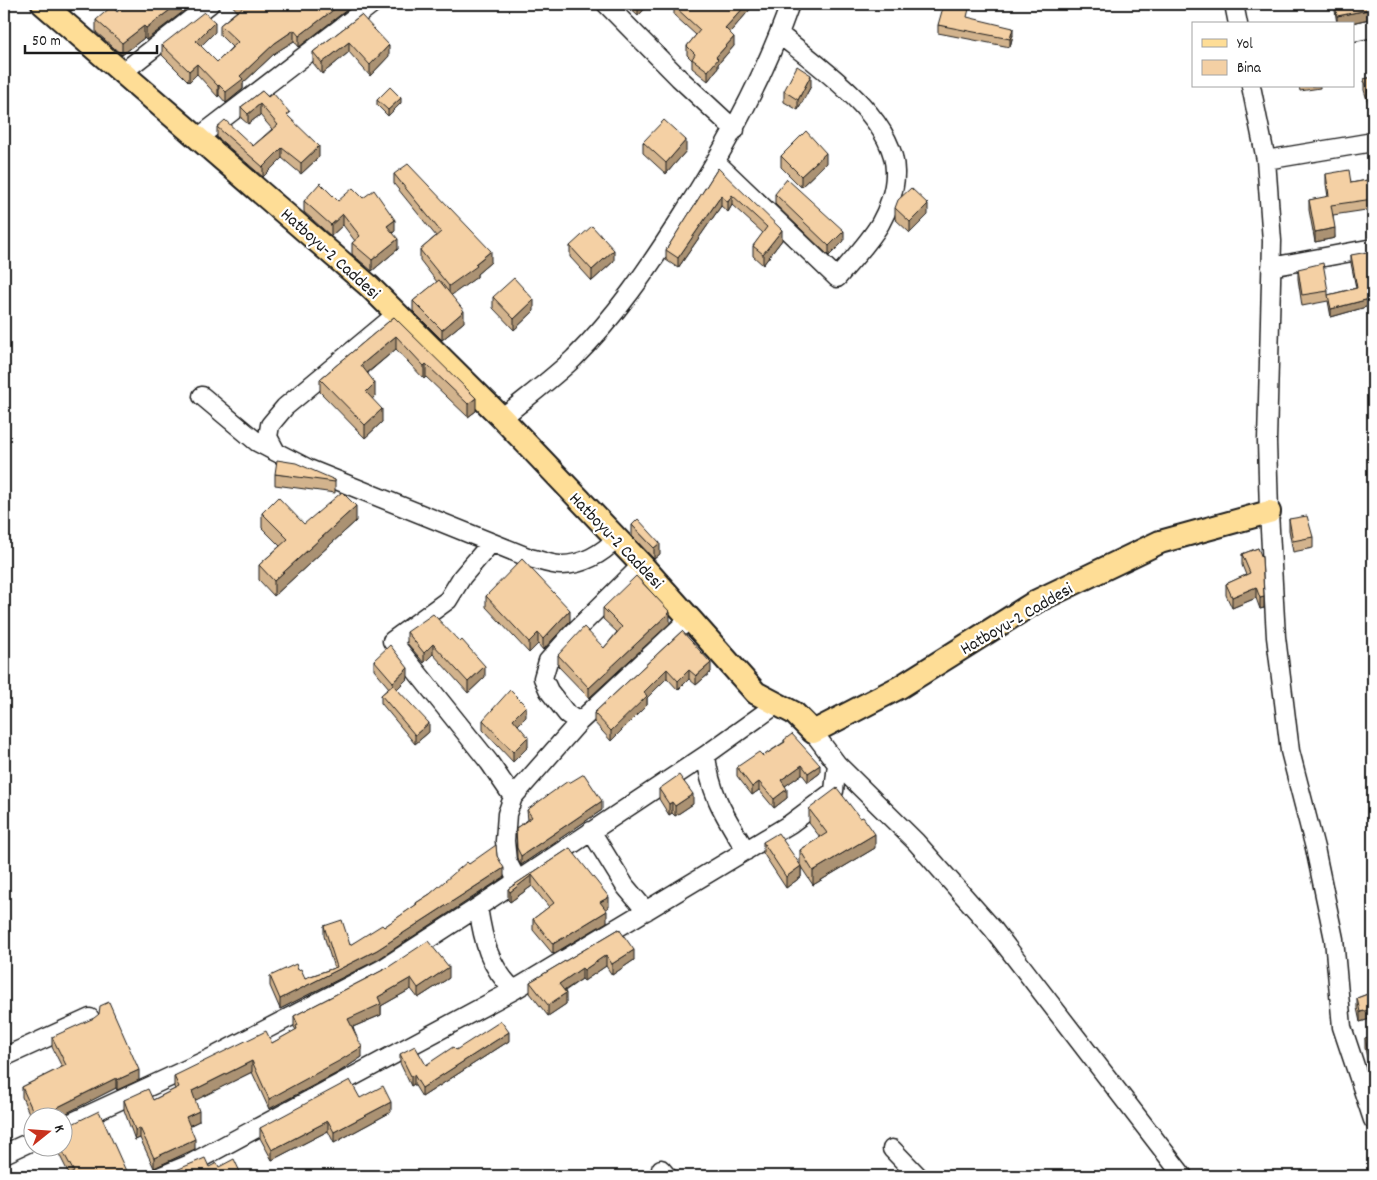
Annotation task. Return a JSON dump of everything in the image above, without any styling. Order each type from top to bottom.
[{"type":"main road","name":"Hatboyu-2 Caddesi","points":[[48,5],[398,313],[642,564],[756,693],[794,713],[813,732],[900,687],[1037,602],[1160,542],[1269,512]]},
{"type":"street","points":[[123,72],[210,4]]},
{"type":"street","points":[[199,137],[372,4]]},
{"type":"street","points":[[606,4],[679,78],[736,130]]},
{"type":"street","points":[[1234,4],[1238,22]]},
{"type":"street","points":[[502,418],[574,359],[616,313],[648,268],[717,163],[736,130],[779,34],[785,6]]},
{"type":"street","points":[[1354,32],[1373,28]]},
{"type":"street","points":[[717,163],[837,278],[866,244],[880,224],[892,196],[896,173],[886,136],[856,100],[779,34]]},
{"type":"street","points":[[1251,88],[1266,160],[1272,241],[1267,442],[1276,637],[1290,751],[1315,848],[1334,939],[1342,1027],[1373,1120]]},
{"type":"street","points":[[1266,160],[1373,142]]},
{"type":"street","points":[[1271,267],[1373,248]]},
{"type":"street","points":[[276,452],[268,437],[270,425],[285,407],[398,313]]},
{"type":"street","points":[[202,396],[256,442],[310,469],[490,544],[530,558],[560,565],[589,559],[608,547],[616,539]]},
{"type":"street","points":[[490,544],[462,577],[448,600],[392,641],[489,762],[513,797]]},
{"type":"street","points":[[579,722],[567,714],[548,691],[543,678],[548,661],[571,635],[642,564]]},
{"type":"street","points":[[517,880],[508,861],[505,840],[507,814],[513,797],[579,722],[690,618]]},
{"type":"street","points":[[72,1122],[211,1058],[382,969],[706,755],[777,704]]},
{"type":"street","points":[[813,732],[837,764],[916,842],[993,929],[1183,1176]]},
{"type":"street","points":[[706,755],[708,777],[715,797],[746,851]]},
{"type":"street","points":[[161,1176],[190,1164],[514,990],[746,851],[790,824],[834,791],[837,764]]},
{"type":"street","points":[[591,831],[625,886],[646,911]]},
{"type":"street","points":[[478,907],[482,934],[491,961],[503,979],[514,990]]},
{"type":"street","points":[[4,1057],[90,1018]]},
{"type":"street","points":[[4,1154],[22,1146]]},
{"type":"street","points":[[892,1149],[918,1176]]},
{"type":"building","points":[[126,4],[178,4],[122,43],[96,20],[112,6],[117,12]]},
{"type":"building","points":[[240,4],[341,4],[299,36],[294,30],[275,43],[240,76],[243,79],[226,92],[197,64],[189,71],[162,45],[204,12],[215,22],[196,41],[217,62],[238,42],[220,25],[243,7]]},
{"type":"building","points":[[676,4],[747,4],[725,28],[734,37],[716,57],[718,59],[708,71],[692,59],[695,54],[687,46],[700,30],[674,6]]},
{"type":"building","points":[[944,4],[969,9],[967,17],[1013,28],[1010,39],[938,25]]},
{"type":"building","points":[[1335,4],[1373,4],[1373,9],[1337,16]]},
{"type":"building","points":[[361,15],[389,45],[370,65],[349,42],[322,63],[313,52]]},
{"type":"building","points":[[797,66],[811,75],[798,100],[784,91]]},
{"type":"building","points":[[1373,77],[1373,91],[1368,92],[1364,79]]},
{"type":"building","points":[[390,87],[401,98],[388,110],[377,100]]},
{"type":"building","points":[[262,91],[268,97],[273,93],[290,113],[287,115],[319,146],[301,163],[282,148],[263,167],[217,127],[225,120],[253,146],[278,125],[260,104],[248,114],[241,107]]},
{"type":"building","points":[[664,120],[686,140],[666,163],[643,142]]},
{"type":"building","points":[[806,131],[826,153],[801,176],[781,156]]},
{"type":"building","points":[[1373,143],[1373,150],[1370,151],[1369,144]]},
{"type":"building","points":[[408,164],[491,251],[475,264],[477,266],[449,286],[420,250],[441,232],[394,174]]},
{"type":"building","points":[[718,168],[782,230],[763,254],[753,246],[767,227],[732,195],[728,202],[721,196],[678,258],[666,250]]},
{"type":"building","points":[[1349,170],[1351,183],[1373,179],[1373,199],[1331,205],[1335,228],[1315,232],[1309,200],[1329,196],[1326,174]]},
{"type":"building","points":[[787,179],[844,231],[829,246],[775,194]]},
{"type":"building","points":[[320,183],[338,201],[353,188],[363,198],[374,190],[395,220],[387,226],[398,239],[372,260],[352,243],[360,236],[343,214],[331,225],[304,201]]},
{"type":"building","points":[[911,188],[928,204],[910,222],[895,208],[898,200]]},
{"type":"building","points":[[592,226],[614,250],[592,270],[570,246]]},
{"type":"building","points":[[1373,251],[1373,298],[1331,309],[1328,295],[1357,288],[1351,255]]},
{"type":"building","points":[[1323,263],[1328,291],[1302,295],[1298,269]]},
{"type":"building","points":[[514,278],[534,300],[514,319],[493,297]]},
{"type":"building","points":[[439,280],[464,311],[442,330],[413,301]]},
{"type":"building","points":[[394,317],[476,398],[468,404],[426,364],[424,366],[396,336],[361,365],[375,383],[366,392],[382,409],[365,425],[320,379]]},
{"type":"building","points":[[277,460],[296,463],[335,480],[335,482],[275,474]]},
{"type":"building","points":[[342,492],[356,506],[274,581],[259,565],[288,539],[262,513],[278,497],[304,524]]},
{"type":"building","points":[[1307,516],[1313,537],[1293,541],[1289,519]]},
{"type":"building","points":[[638,519],[660,543],[654,548],[632,525]]},
{"type":"building","points":[[1258,548],[1262,558],[1264,597],[1260,598],[1256,587],[1232,597],[1226,584],[1250,573],[1242,554]]},
{"type":"building","points":[[522,559],[570,610],[543,639],[538,633],[529,642],[486,596]]},
{"type":"building","points":[[636,576],[670,612],[589,688],[558,655],[584,627],[604,648],[622,627],[603,608]]},
{"type":"building","points":[[433,614],[460,642],[462,640],[485,666],[468,682],[433,644],[424,653],[407,632]]},
{"type":"building","points":[[682,631],[711,663],[696,676],[689,670],[678,681],[667,669],[644,692],[647,696],[611,731],[594,713]]},
{"type":"building","points":[[390,645],[408,668],[393,682],[374,660]]},
{"type":"building","points":[[393,685],[429,723],[415,735],[381,695]]},
{"type":"building","points":[[510,690],[526,706],[513,719],[528,737],[513,752],[483,720]]},
{"type":"building","points":[[792,734],[820,765],[808,773],[802,765],[781,780],[787,789],[774,799],[759,782],[752,787],[737,767],[759,752],[763,756],[785,742],[784,740]]},
{"type":"building","points":[[584,774],[602,801],[521,856],[517,848],[516,828],[532,817],[527,810],[568,781],[569,783]]},
{"type":"building","points":[[679,775],[693,794],[675,806],[672,802],[669,804],[659,789]]},
{"type":"building","points":[[837,788],[860,818],[863,817],[875,834],[813,871],[800,850],[827,833],[809,809]]},
{"type":"building","points":[[778,833],[801,866],[786,877],[763,842]]},
{"type":"building","points":[[496,845],[497,856],[504,868],[377,950],[280,999],[270,976],[296,964],[298,970],[301,969],[305,978],[337,967],[324,926],[342,920],[350,945],[382,925],[384,927],[430,894],[467,862],[469,864]]},
{"type":"building","points":[[570,848],[609,897],[600,902],[607,911],[553,944],[533,919],[554,903],[532,875],[510,892],[508,889]]},
{"type":"building","points":[[619,929],[634,950],[612,964],[606,955],[584,970],[582,968],[559,984],[566,993],[548,1005],[530,982]]},
{"type":"building","points":[[428,941],[449,967],[418,988],[411,978],[378,997],[381,1004],[348,1019],[362,1047],[269,1099],[252,1061],[192,1091],[199,1111],[186,1117],[195,1139],[154,1158],[140,1128],[135,1130],[124,1100],[148,1089],[153,1100],[179,1087],[174,1076],[266,1031],[272,1043],[297,1029],[296,1026],[298,1025],[294,1016],[387,968]]},
{"type":"building","points":[[1373,992],[1373,1009],[1360,1012],[1357,998]]},
{"type":"building","points":[[109,1002],[139,1070],[117,1080],[116,1078],[57,1108],[31,1108],[22,1087],[66,1065],[52,1037],[94,1018],[99,1014],[100,1006]]},
{"type":"building","points":[[501,1021],[509,1032],[422,1088],[414,1075],[411,1076],[400,1054],[415,1046],[426,1065],[453,1047],[456,1050]]},
{"type":"building","points":[[1373,1036],[1373,1066],[1371,1066],[1365,1038]]},
{"type":"building","points":[[350,1080],[360,1098],[383,1086],[391,1102],[334,1132],[328,1121],[272,1150],[260,1128]]},
{"type":"building","points":[[99,1111],[126,1171],[118,1176],[72,1176],[70,1174],[74,1172],[66,1158],[72,1158],[72,1124]]},
{"type":"building","points":[[205,1158],[209,1167],[217,1163],[219,1167],[234,1159],[242,1176],[162,1176]]}]
